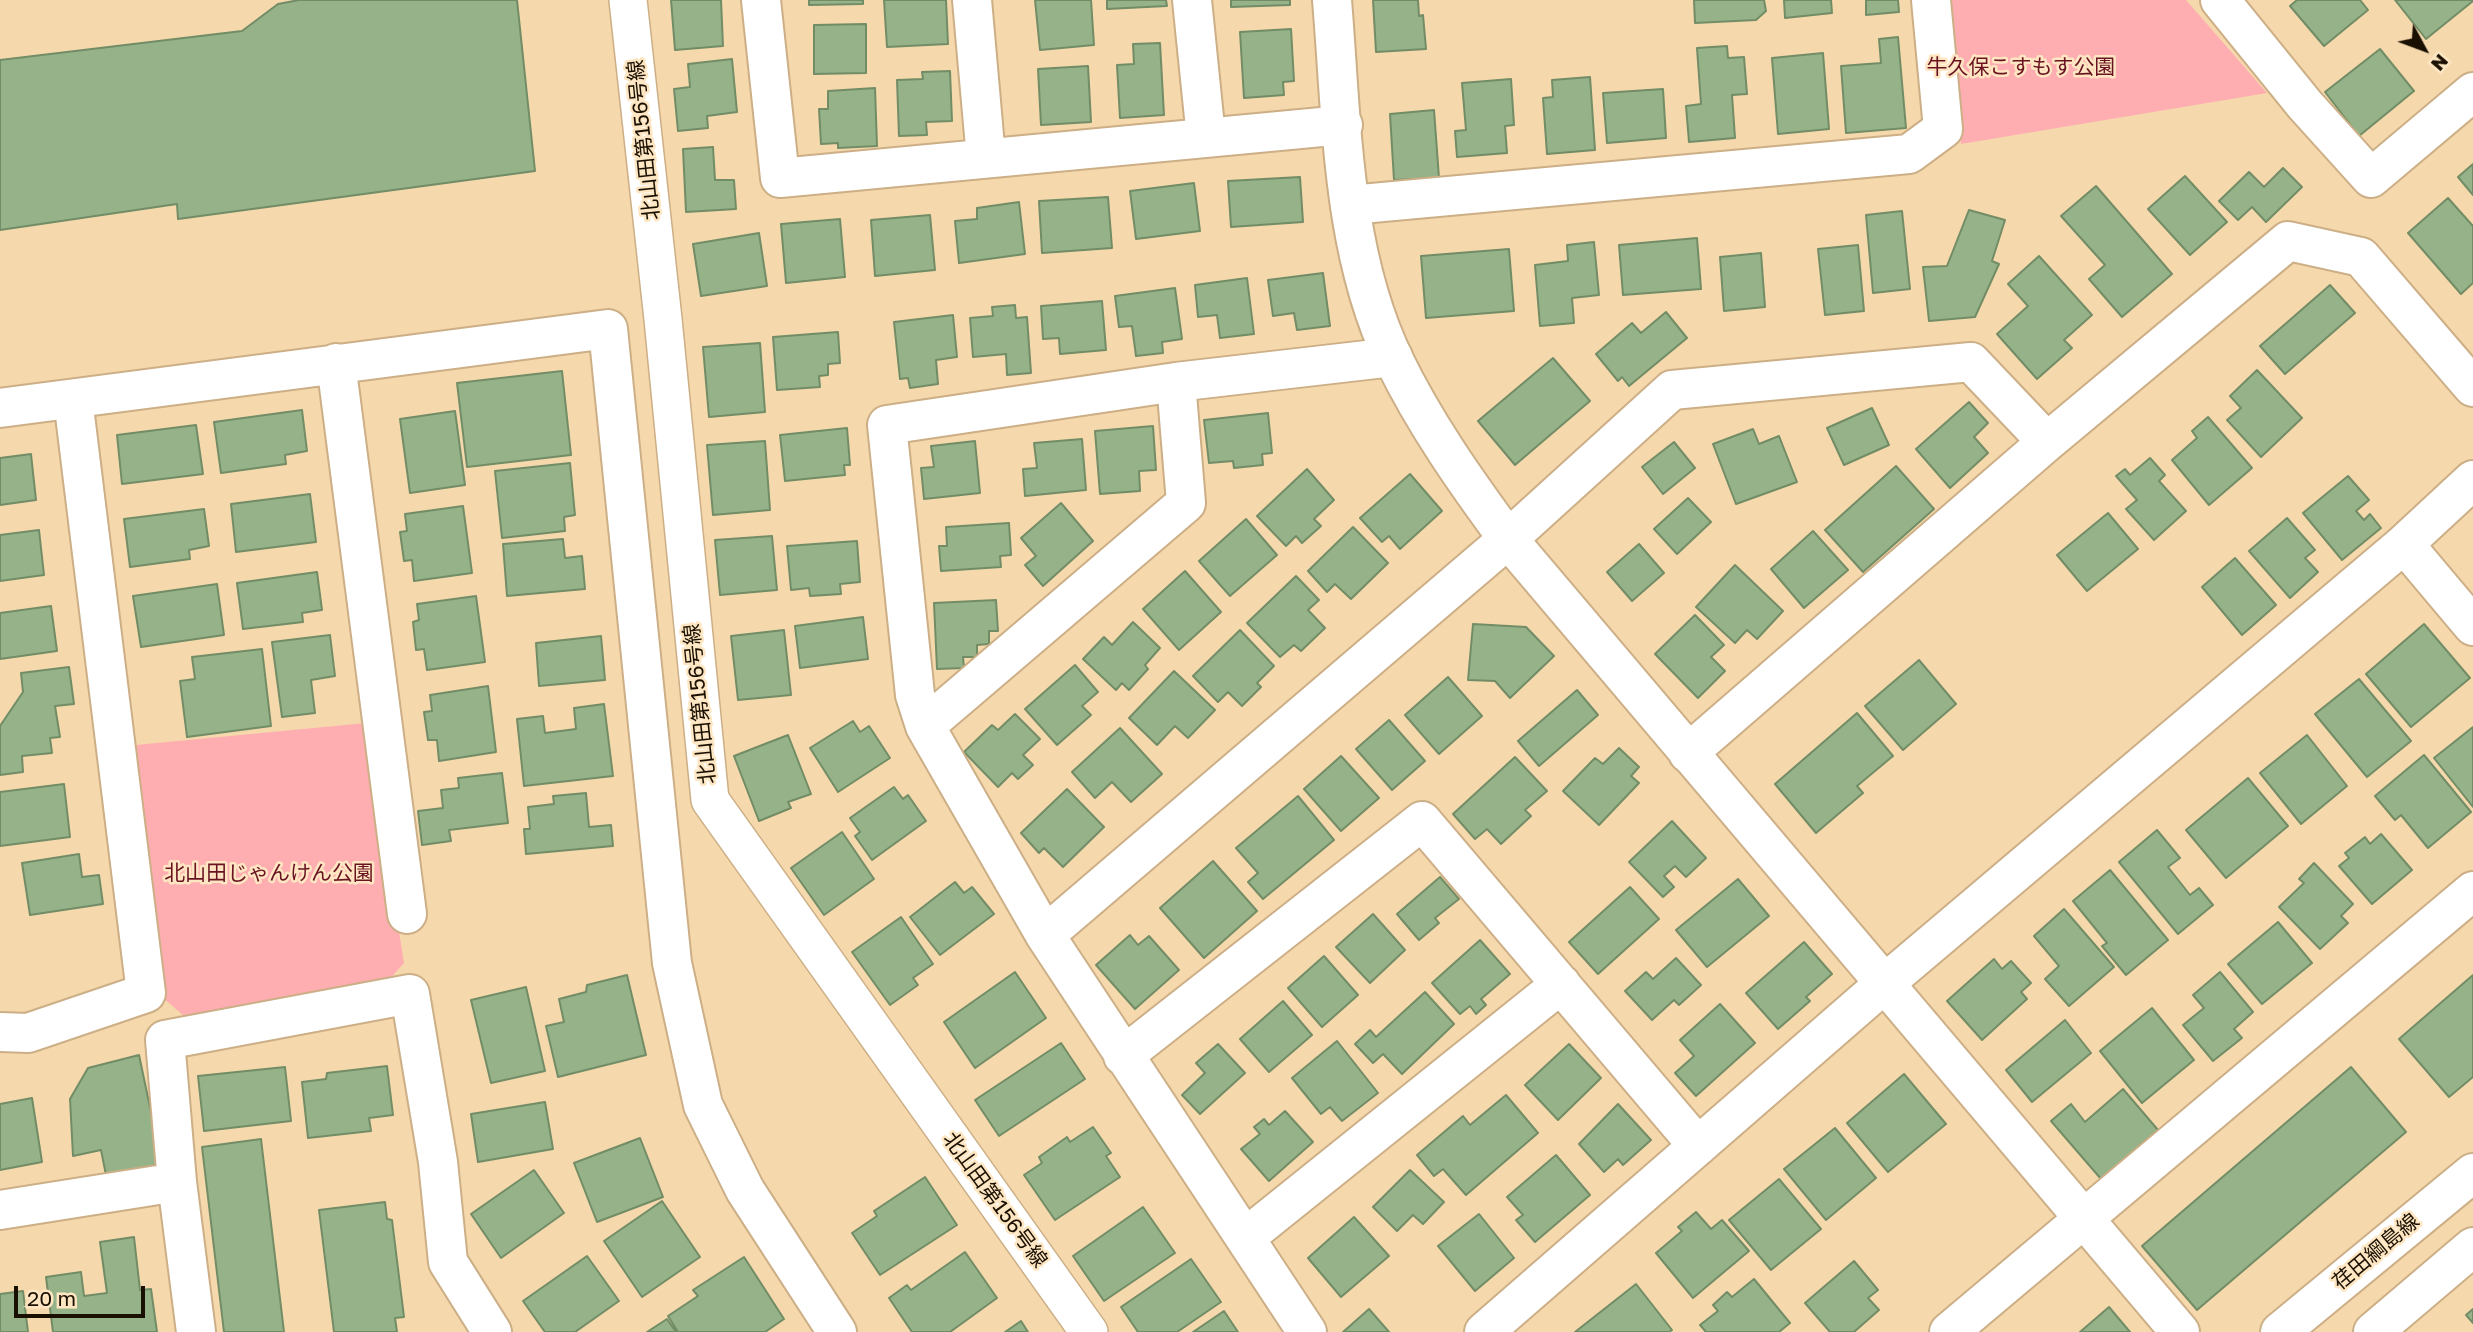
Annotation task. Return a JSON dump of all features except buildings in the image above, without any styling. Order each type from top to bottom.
[{"type":"street","name":"北山田第156号線","points":[[628,0],[665,332],[710,800],[1088,1332]]},
{"type":"street","points":[[761,0],[780,178],[1343,125]]},
{"type":"street","points":[[972,0],[986,158]]},
{"type":"street","points":[[1192,0],[1206,137]]},
{"type":"street","points":[[1332,0],[1350,205],[1367,282],[1393,357],[1450,457],[1508,539],[2180,1332]]},
{"type":"street","points":[[1350,205],[1909,154],[1943,129],[1931,0]]},
{"type":"street","points":[[2220,0],[2305,105],[2371,178],[2473,92]]},
{"type":"street","points":[[1688,753],[2047,442],[2288,241],[2361,257],[2473,387]]},
{"type":"street","points":[[0,408],[608,329],[672,963],[703,1105],[745,1190],[837,1332]]},
{"type":"street","points":[[1307,1332],[1045,935],[925,726],[915,695],[887,425],[1176,382],[1393,357]]},
{"type":"street","points":[[1045,935],[1508,539],[1672,390],[1971,362],[2047,442]]},
{"type":"street","points":[[336,363],[407,914]]},
{"type":"street","points":[[925,726],[1186,503],[1176,382]]},
{"type":"street","points":[[0,1032],[28,1033],[146,993],[73,399]]},
{"type":"street","points":[[1484,1332],[1884,984],[2404,544],[2473,480]]},
{"type":"street","points":[[2404,544],[2473,626]]},
{"type":"street","points":[[1123,1056],[1422,821],[1698,1146]]},
{"type":"street","points":[[1949,1332],[2473,891]]},
{"type":"street","points":[[1246,1237],[1560,984]]},
{"type":"street","points":[[197,1332],[177,1182],[165,1040],[410,994],[438,1162],[448,1262],[492,1332]]},
{"type":"street","name":"荏田綱島線","points":[[2280,1332],[2473,1172]]},
{"type":"street","points":[[0,1210],[177,1182]]},
{"type":"street","points":[[2373,1332],[2473,1247]]},
{"type":"green space","name":"牛久保こすもす公園","points":[[1948,0],[2186,0],[2267,93],[1961,144]]},
{"type":"green space","name":"北山田じゃんけん公園","points":[[366,723],[404,963],[388,981],[184,1016],[161,996],[136,745]]}]
